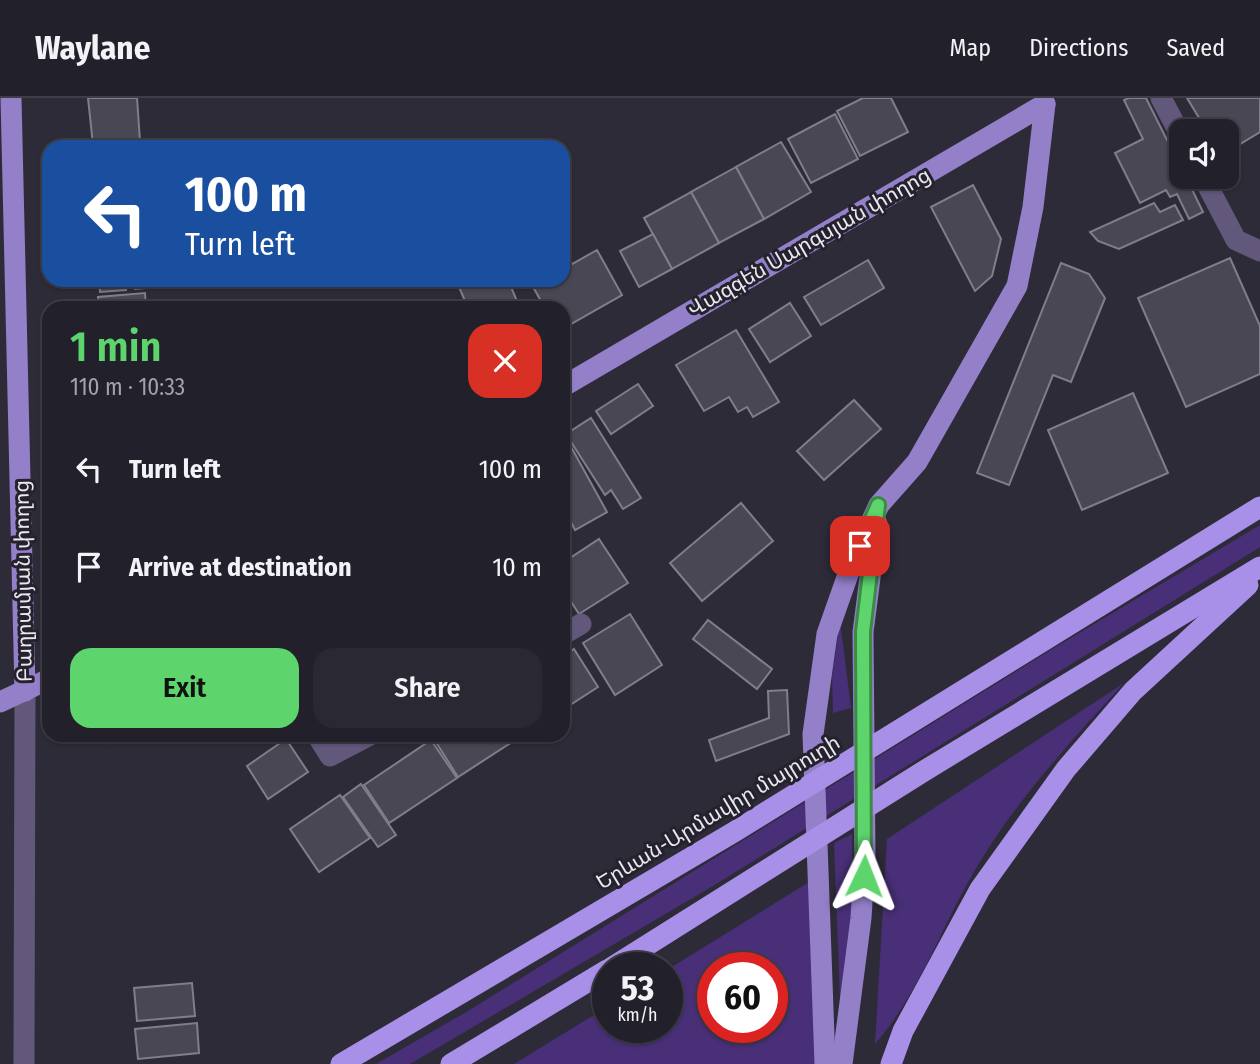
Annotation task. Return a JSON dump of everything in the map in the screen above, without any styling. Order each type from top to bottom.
[{"type":"highway","name":"Երևան-Արմավիր մայրուղի","points":[[341,1064],[734,832],[1260,507]]},
{"type":"highway","points":[[637,952],[744,887],[924,771],[1260,567]]},
{"type":"highway","points":[[891,1064],[903,1031],[980,889],[1066,769],[1133,691],[1260,574]]},
{"type":"highway","points":[[451,1064],[592,979]]},
{"type":"main road","name":"Բաղրամյան փողոց","points":[[11,98],[25,691]]},
{"type":"main road","points":[[825,1064],[813,734],[827,634],[851,566],[878,505],[917,462],[1017,286],[1050,101]]},
{"type":"main road","name":"Վազգեն Սարգսյան փողոց","points":[[570,382],[1050,101]]},
{"type":"main road","points":[[842,1064],[861,918],[865,855],[863,632],[878,505]]},
{"type":"main road","points":[[0,702],[42,682]]},
{"type":"street","points":[[1161,98],[1172,119]]},
{"type":"street","points":[[1209,189],[1236,240],[1260,251]]},
{"type":"street","name":"Բաղրամյան փողոց","points":[[24,1064],[25,691]]},
{"type":"street","points":[[321,742],[330,756],[357,742]]},
{"type":"shaded area","points":[[1260,525],[1260,547],[713,886],[601,952],[592,952],[592,957],[410,1064],[376,1064],[468,1011],[1049,651]]},
{"type":"shaded area","points":[[840,620],[851,708],[833,713],[832,678]]},
{"type":"shaded area","points":[[1124,683],[1046,770],[1010,816],[965,887],[905,1002],[875,1044],[887,839]]},
{"type":"shaded area","points":[[852,834],[853,896],[841,1023],[834,843]]},
{"type":"shaded area","points":[[809,882],[817,1064],[514,1064],[592,1016],[592,1043],[683,1043],[683,960]]},
{"type":"building","points":[[88,98],[137,98],[140,140],[92,140]]},
{"type":"building","points":[[863,98],[891,98],[908,132],[860,156],[837,111]]},
{"type":"building","points":[[1146,98],[1169,144],[1169,189],[1192,189],[1203,212],[1189,219],[1177,194],[1170,197],[1166,190],[1140,203],[1115,153],[1143,139],[1124,100]]},
{"type":"building","points":[[1187,98],[1260,98],[1260,132],[1239,145],[1239,119],[1200,119]]},
{"type":"building","points":[[835,114],[858,159],[811,183],[788,139]]},
{"type":"building","points":[[781,142],[811,192],[764,219],[736,167]]},
{"type":"building","points":[[736,167],[764,219],[719,243],[691,192]]},
{"type":"building","points":[[973,185],[1001,239],[992,276],[975,291],[931,207]]},
{"type":"building","points":[[691,192],[719,243],[672,269],[644,218]]},
{"type":"building","points":[[1154,203],[1160,212],[1175,205],[1183,220],[1119,249],[1098,241],[1090,232]]},
{"type":"building","points":[[653,234],[672,269],[639,287],[620,251]]},
{"type":"building","points":[[597,250],[622,295],[570,325],[570,301],[541,301],[533,287],[570,287],[570,260],[572,264]]},
{"type":"building","points":[[1230,258],[1260,326],[1260,374],[1186,407],[1138,298]]},
{"type":"building","points":[[868,260],[884,288],[821,325],[804,297]]},
{"type":"building","points":[[1061,263],[1089,274],[1105,298],[1071,382],[1053,375],[1009,485],[977,473]]},
{"type":"building","points":[[100,287],[126,287],[126,290],[100,292]]},
{"type":"building","points":[[459,287],[511,287],[517,301],[465,301]]},
{"type":"building","points":[[145,293],[146,301],[98,301],[98,297]]},
{"type":"building","points":[[790,303],[811,336],[770,362],[749,329]]},
{"type":"building","points":[[736,330],[779,402],[753,417],[747,407],[738,412],[729,397],[704,411],[676,365]]},
{"type":"building","points":[[638,384],[653,406],[611,434],[596,411]]},
{"type":"building","points":[[1133,393],[1168,473],[1082,510],[1048,430]]},
{"type":"building","points":[[854,400],[881,429],[824,480],[797,451]]},
{"type":"building","points":[[591,418],[641,498],[623,509],[611,490],[605,495],[570,440],[570,431]]},
{"type":"building","points":[[570,445],[607,512],[575,530],[570,520]]},
{"type":"building","points":[[741,503],[773,541],[702,601],[670,563]]},
{"type":"building","points":[[599,539],[628,583],[579,614],[570,600],[570,558]]},
{"type":"building","points":[[630,614],[662,665],[615,695],[583,643]]},
{"type":"building","points":[[708,620],[772,669],[757,689],[693,639]]},
{"type":"building","points":[[574,649],[598,687],[570,705],[570,652]]},
{"type":"building","points":[[787,690],[789,734],[716,761],[709,740],[769,718],[768,691]]},
{"type":"building","points":[[282,742],[288,742],[308,772],[268,799],[247,766]]},
{"type":"building","points":[[428,742],[432,742],[457,778],[389,823],[364,785]]},
{"type":"building","points":[[436,742],[512,742],[458,777]]},
{"type":"building","points":[[361,784],[396,835],[378,847],[343,797]]},
{"type":"building","points":[[340,795],[370,838],[319,872],[290,829]]},
{"type":"building","points":[[192,983],[195,1016],[137,1021],[134,988]]},
{"type":"building","points":[[197,1023],[199,1053],[138,1059],[135,1029]]},
{"type":"route","points":[[860,546],[878,505],[863,632],[864,876]]}]
